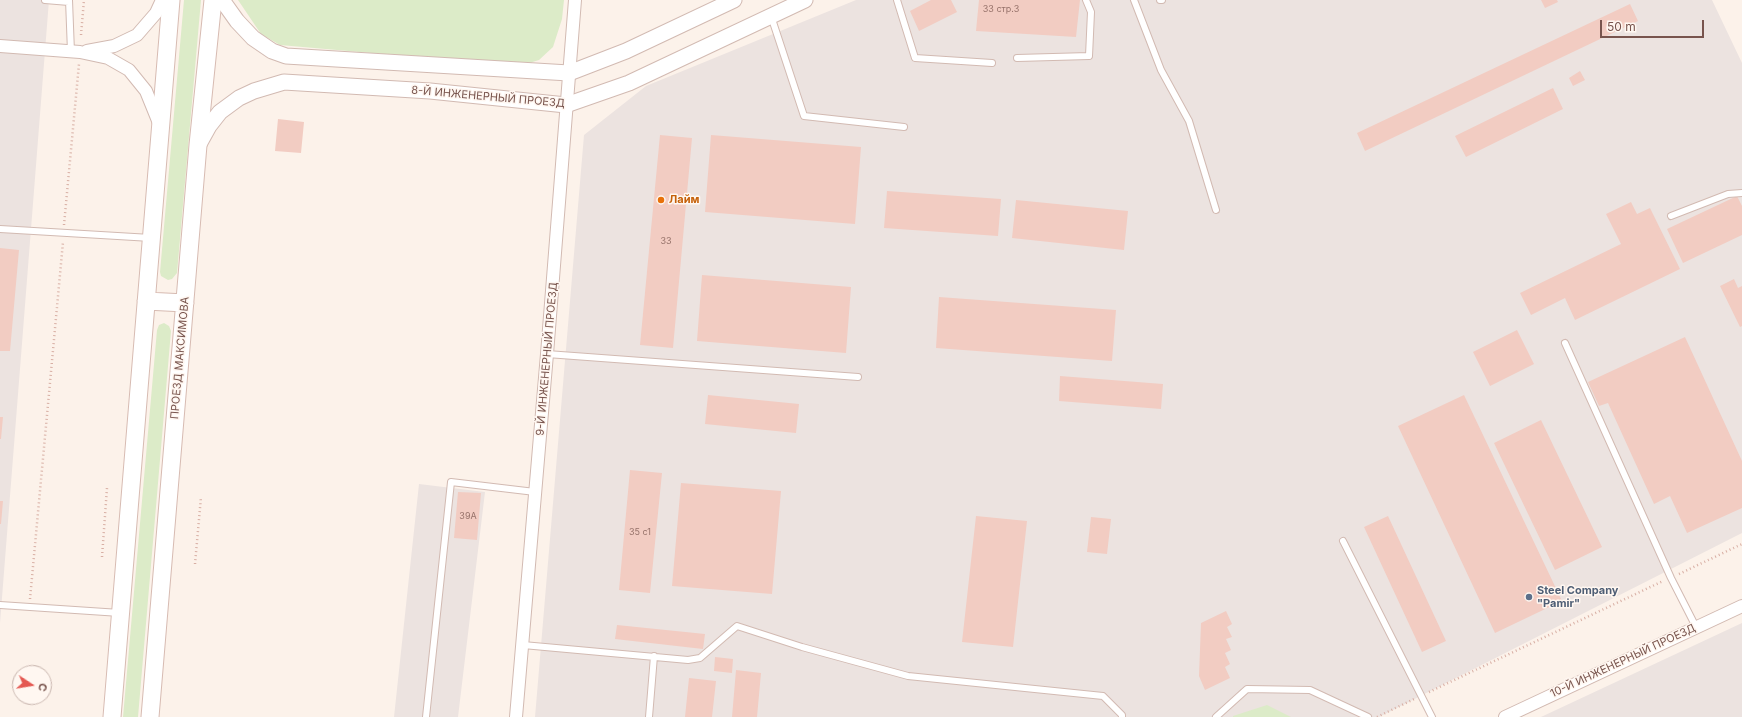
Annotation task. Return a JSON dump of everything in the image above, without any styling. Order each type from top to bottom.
[{"type":"main road","points":[[112,717],[171,0]]},
{"type":"main road","name":"ПРОЕЗД МАКСИМОВА","points":[[150,717],[198,145],[213,0]]},
{"type":"main road","points":[[146,301],[185,303]]},
{"type":"street","points":[[76,52],[114,46],[137,35],[156,13],[162,0]]},
{"type":"street","points":[[222,0],[237,21],[253,38],[272,51],[286,56],[569,73],[626,51],[734,0]]},
{"type":"street","name":"9-Й ИНЖЕНЕРНЫЙ ПРОЕЗД","points":[[516,717],[548,354],[575,0]]},
{"type":"street","name":"8-Й ИНЖЕНЕРНЫЙ ПРОЕЗД","points":[[198,145],[209,126],[220,112],[232,103],[254,91],[284,82],[430,91],[566,105],[629,83],[805,0]]},
{"type":"street","points":[[0,46],[76,52],[108,58],[129,70],[146,91],[161,127]]},
{"type":"street","name":"10-Й ИНЖЕНЕРНЫЙ ПРОЕЗД","points":[[1505,717],[1742,606]]},
{"type":"lane","points":[[46,0],[69,1],[76,52]]},
{"type":"lane","points":[[897,0],[915,58],[992,62]]},
{"type":"lane","points":[[1017,58],[1089,56],[1091,12],[1086,0]]},
{"type":"lane","points":[[1134,0],[1161,70],[1189,121],[1216,210]]},
{"type":"lane","points":[[771,16],[804,116],[904,127]]},
{"type":"lane","points":[[1670,216],[1728,194],[1742,193]]},
{"type":"lane","points":[[0,229],[151,238]]},
{"type":"lane","points":[[1564,343],[1696,627]]},
{"type":"lane","points":[[548,354],[858,377]]},
{"type":"lane","points":[[426,717],[451,482],[535,492]]},
{"type":"lane","points":[[1343,541],[1432,717]]},
{"type":"lane","points":[[0,605],[120,613]]},
{"type":"lane","points":[[523,646],[688,660],[700,658],[737,626],[802,647],[908,676],[1103,696],[1122,714],[1122,717]]},
{"type":"lane","points":[[649,717],[654,656]]},
{"type":"lane","points":[[1216,717],[1247,689],[1310,690],[1368,717]]},
{"type":"path","points":[[29,607],[64,233],[76,52],[84,0]]},
{"type":"path","points":[[102,556],[107,488]]},
{"type":"path","points":[[195,564],[201,497]]},
{"type":"path","points":[[1376,717],[1742,544]]},
{"type":"shaded area","points":[[0,0],[49,0],[0,623]]},
{"type":"shaded area","points":[[856,0],[1712,0],[1742,63],[1742,533],[1379,717],[535,717],[584,135],[646,86]]},
{"type":"shaded area","points":[[419,484],[485,492],[458,717],[394,717]]},
{"type":"shaded area","points":[[1742,623],[1742,717],[1541,717]]},
{"type":"green space","points":[[184,0],[201,0],[177,273],[172,279],[168,280],[161,276],[160,272]]},
{"type":"green space","points":[[238,0],[564,0],[562,19],[553,47],[539,60],[526,64],[508,65],[280,45],[261,34]]},
{"type":"green space","points":[[164,323],[169,326],[171,331],[138,717],[123,717],[157,330],[159,325]]},
{"type":"green space","points":[[1267,705],[1291,717],[1233,717],[1233,716]]},
{"type":"building","points":[[931,0],[951,0],[957,12],[919,31],[910,11]]},
{"type":"building","points":[[979,0],[1080,0],[1076,37],[976,31]]},
{"type":"building","points":[[1541,0],[1557,0],[1558,2],[1545,8]]},
{"type":"building","points":[[1630,4],[1638,21],[1365,151],[1357,133]]},
{"type":"building","points":[[1580,71],[1585,80],[1573,86],[1569,78]]},
{"type":"building","points":[[1553,88],[1563,109],[1466,157],[1455,136]]},
{"type":"building","points":[[278,119],[304,122],[301,153],[275,151]]},
{"type":"building","points":[[660,135],[692,138],[673,348],[640,345]]},
{"type":"building","points":[[711,135],[861,147],[855,224],[705,212]]},
{"type":"building","points":[[887,191],[1001,199],[998,236],[884,228]]},
{"type":"building","points":[[1737,196],[1742,206],[1742,235],[1683,263],[1667,229]]},
{"type":"building","points":[[1016,200],[1128,211],[1124,250],[1012,238]]},
{"type":"building","points":[[1631,202],[1637,214],[1650,208],[1680,269],[1575,320],[1565,298],[1531,315],[1520,293],[1621,244],[1606,214]]},
{"type":"building","points":[[0,248],[19,250],[10,351],[0,351]]},
{"type":"building","points":[[702,275],[851,287],[846,353],[697,341]]},
{"type":"building","points":[[1734,279],[1738,288],[1742,286],[1742,326],[1740,327],[1720,286]]},
{"type":"building","points":[[939,297],[1116,310],[1112,361],[936,348]]},
{"type":"building","points":[[1517,330],[1534,364],[1490,386],[1473,352]]},
{"type":"building","points":[[1685,337],[1742,461],[1742,508],[1687,533],[1670,496],[1654,504],[1608,403],[1599,406],[1588,382]]},
{"type":"building","points":[[1060,376],[1163,384],[1161,409],[1059,401]]},
{"type":"building","points":[[708,395],[799,404],[796,433],[705,424]]},
{"type":"building","points":[[1464,395],[1562,601],[1495,633],[1398,426]]},
{"type":"building","points":[[0,417],[3,417],[1,439],[0,439]]},
{"type":"building","points":[[1541,420],[1602,547],[1555,570],[1494,443]]},
{"type":"building","points":[[630,470],[662,473],[650,593],[619,590]]},
{"type":"building","points":[[681,483],[781,491],[772,594],[672,586]]},
{"type":"building","points":[[458,492],[481,493],[477,540],[454,538]]},
{"type":"building","points":[[0,501],[3,501],[1,524],[0,524]]},
{"type":"building","points":[[976,516],[1027,521],[1013,647],[962,642]]},
{"type":"building","points":[[1388,516],[1446,641],[1422,652],[1364,527]]},
{"type":"building","points":[[1091,517],[1111,519],[1107,554],[1087,552]]},
{"type":"building","points":[[1226,611],[1232,624],[1227,627],[1232,637],[1226,639],[1231,650],[1225,653],[1230,664],[1225,667],[1230,678],[1205,690],[1199,676],[1201,623]]},
{"type":"building","points":[[617,625],[705,634],[703,649],[615,639]]},
{"type":"building","points":[[715,657],[733,659],[732,673],[714,671]]},
{"type":"building","points":[[736,670],[761,673],[757,717],[732,717]]},
{"type":"building","points":[[689,678],[716,681],[712,717],[685,717]]},
{"type":"place","name":"Лайм","points":[[661,200]]},
{"type":"place","name":"Steel Company \"Pamir\"","points":[[1529,597]]}]
